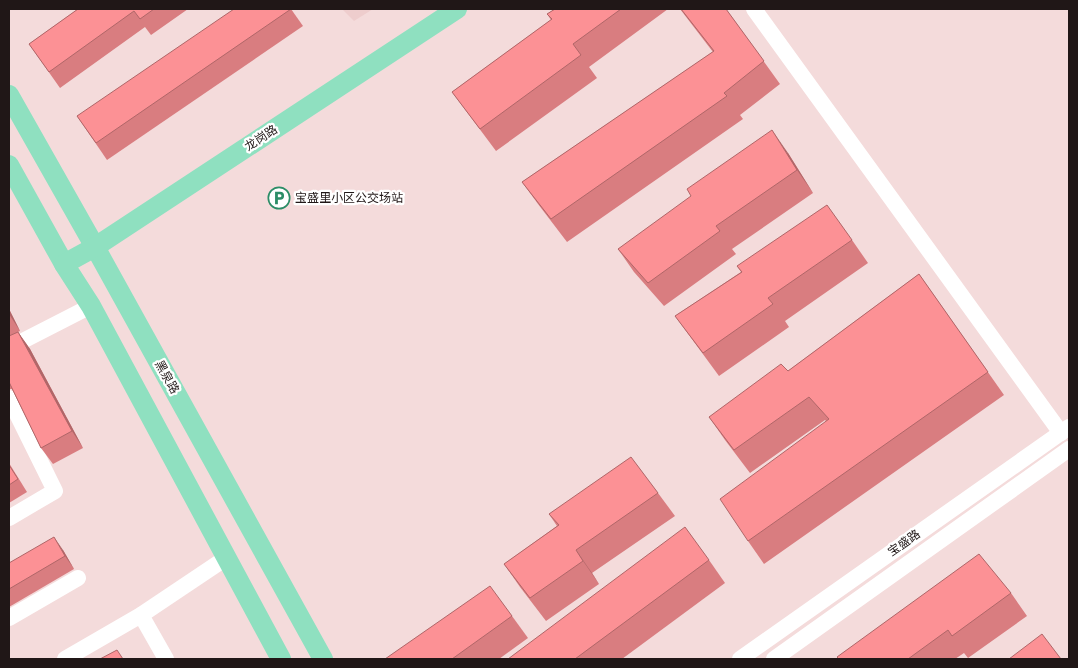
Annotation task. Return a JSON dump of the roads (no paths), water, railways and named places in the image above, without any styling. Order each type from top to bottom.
[{"type":"main road","name":"龙岗路","points":[[64,264],[96,248],[457,9]]},
{"type":"main road","name":"黑泉路","points":[[9,95],[96,248],[323,659]]},
{"type":"main road","points":[[9,165],[64,264],[91,306],[282,659]]},
{"type":"street","points":[[754,9],[1065,430]]},
{"type":"street","points":[[9,348],[91,306]]},
{"type":"street","points":[[9,398],[55,491],[9,518]]},
{"type":"street","name":"宝盛路","points":[[740,659],[1065,430]]},
{"type":"street","name":"宝盛路","points":[[774,659],[1069,449]]},
{"type":"street","points":[[65,659],[141,615],[226,558]]},
{"type":"street","points":[[9,618],[78,578]]},
{"type":"street","points":[[141,615],[166,659]]},
{"type":"place","name":"宝盛里小区公交场站","points":[[279,198]]}]
